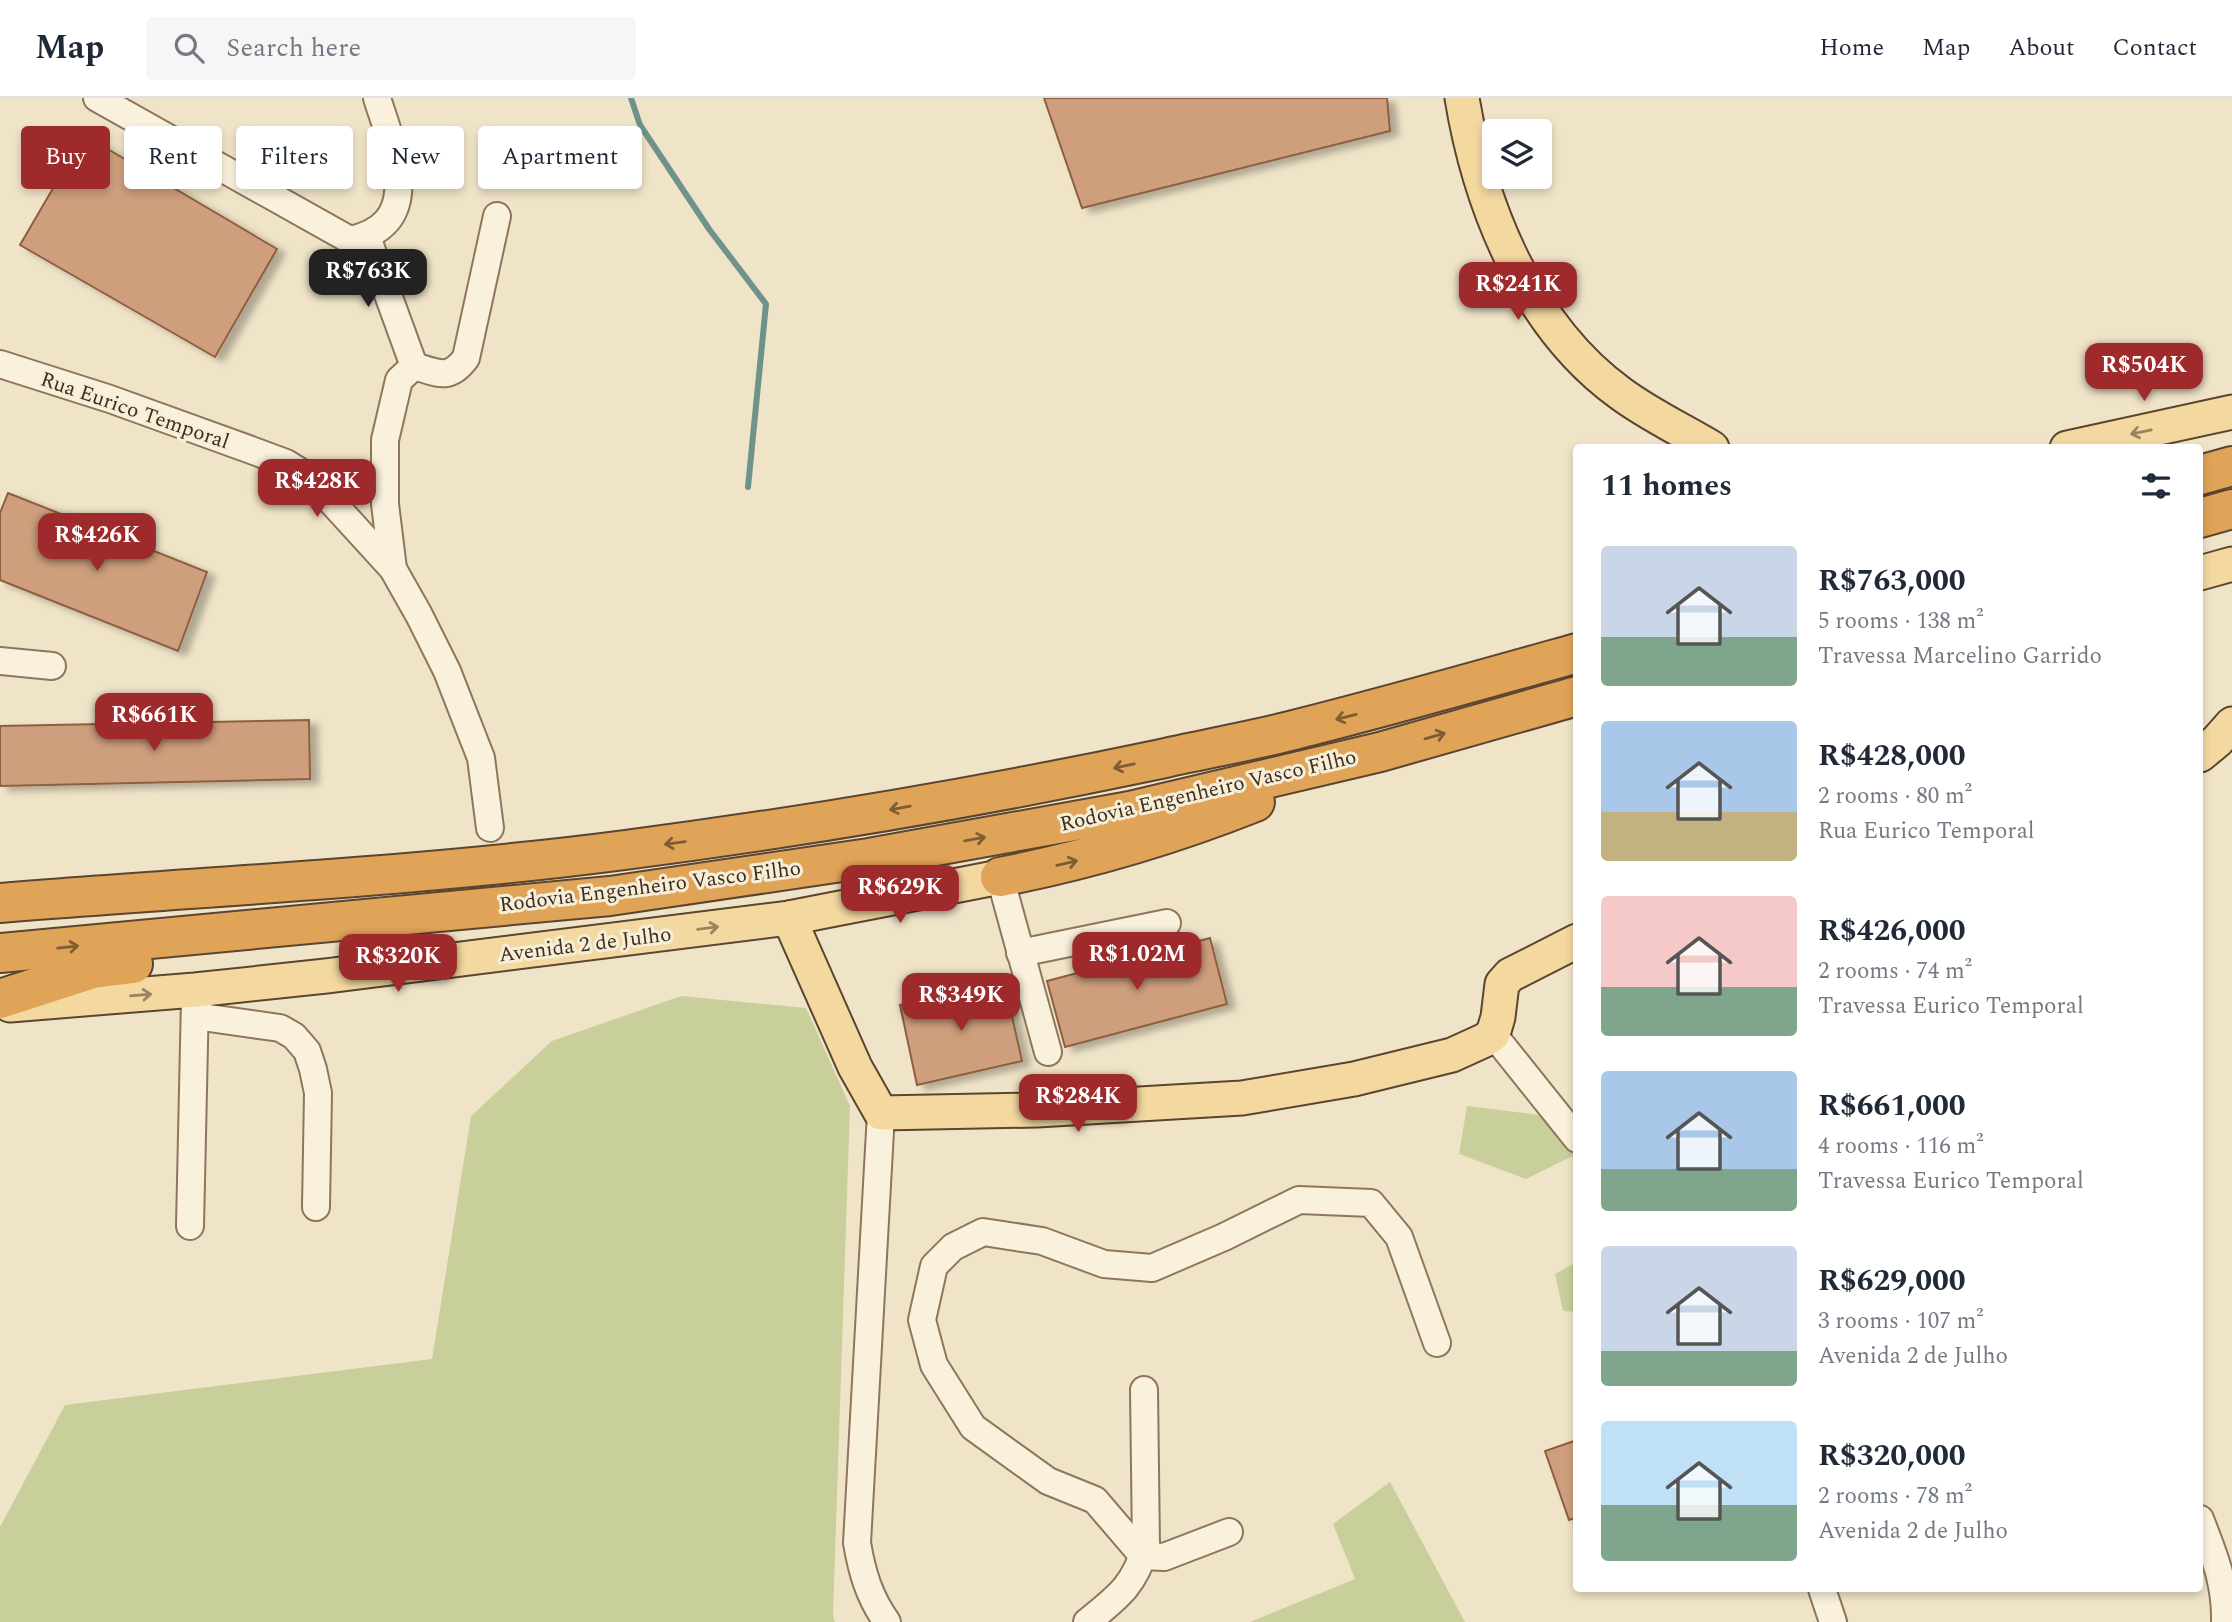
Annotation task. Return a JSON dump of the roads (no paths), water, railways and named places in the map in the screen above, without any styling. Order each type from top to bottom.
[{"type":"highway","points":[[2203,474],[2232,466]]},
{"type":"highway","points":[[2203,517],[2232,509]]},
{"type":"highway","points":[[1481,680],[1523,657],[1573,642]]},
{"type":"highway","name":"Rodovia Engenheiro Vasco Filho","points":[[0,903],[509,863],[620,851],[783,828],[1039,785],[1286,732],[1573,654]]},
{"type":"highway","name":"Rodovia Engenheiro Vasco Filho","points":[[0,953],[610,896],[883,855],[1130,811],[1380,752],[1573,697]]},
{"type":"highway","points":[[1000,877],[1097,856],[1162,836],[1219,817],[1380,752]]},
{"type":"highway","points":[[0,999],[93,969],[391,933],[454,910]]},
{"type":"main road","points":[[1462,98],[1467,130],[1482,186],[1503,239],[1525,283],[1551,325],[1584,364],[1621,394],[1705,444]]},
{"type":"main road","points":[[2085,444],[2232,412]]},
{"type":"main road","points":[[2203,572],[2232,564]]},
{"type":"main road","points":[[2203,753],[2232,724]]},
{"type":"main road","name":"Avenida 2 de Julho","points":[[0,1006],[195,1003],[789,918],[1000,877]]},
{"type":"main road","points":[[789,918],[855,1067],[881,1113],[1038,1110],[1242,1098],[1354,1079],[1452,1055],[1493,1034],[1502,984],[1510,975],[1573,943]]},
{"type":"street","points":[[97,98],[350,240],[366,237],[379,229],[390,215],[398,197],[399,169],[377,98]]},
{"type":"street","points":[[366,237],[414,366],[444,374],[458,368],[466,358],[497,216]]},
{"type":"street","name":"Rua Eurico Temporal","points":[[0,364],[110,399],[286,463],[309,477],[325,492],[393,569],[447,671],[481,758],[490,828]]},
{"type":"street","name":"Rua Eurico Temporal","points":[[393,569],[386,505],[385,440],[399,380],[414,366]]},
{"type":"street","points":[[0,661],[51,666]]},
{"type":"street","points":[[1000,877],[1048,1052]]},
{"type":"street","points":[[1020,953],[1167,923]]},
{"type":"street","points":[[190,1226],[195,1003],[280,1028],[294,1036],[307,1051],[318,1093],[316,1207]]},
{"type":"street","points":[[1493,1034],[1573,1134]]},
{"type":"street","points":[[881,1113],[857,1543],[862,1574],[875,1605],[887,1622]]},
{"type":"street","points":[[1229,1532],[1164,1557],[1143,1556],[1095,1500],[1048,1481],[973,1427],[934,1365],[922,1320],[934,1266],[953,1247],[983,1232],[1042,1241],[1104,1264],[1152,1268],[1300,1200],[1371,1203],[1399,1237],[1437,1343]]},
{"type":"street","points":[[1087,1622],[1129,1586],[1141,1564],[1146,1546],[1144,1390]]},
{"type":"street","points":[[2203,1527],[2219,1567],[2224,1593],[2225,1622]]},
{"type":"street","points":[[1823,1592],[1833,1622]]},
{"type":"waterway","points":[[631,98],[640,125],[709,229],[766,304],[748,487]]}]
